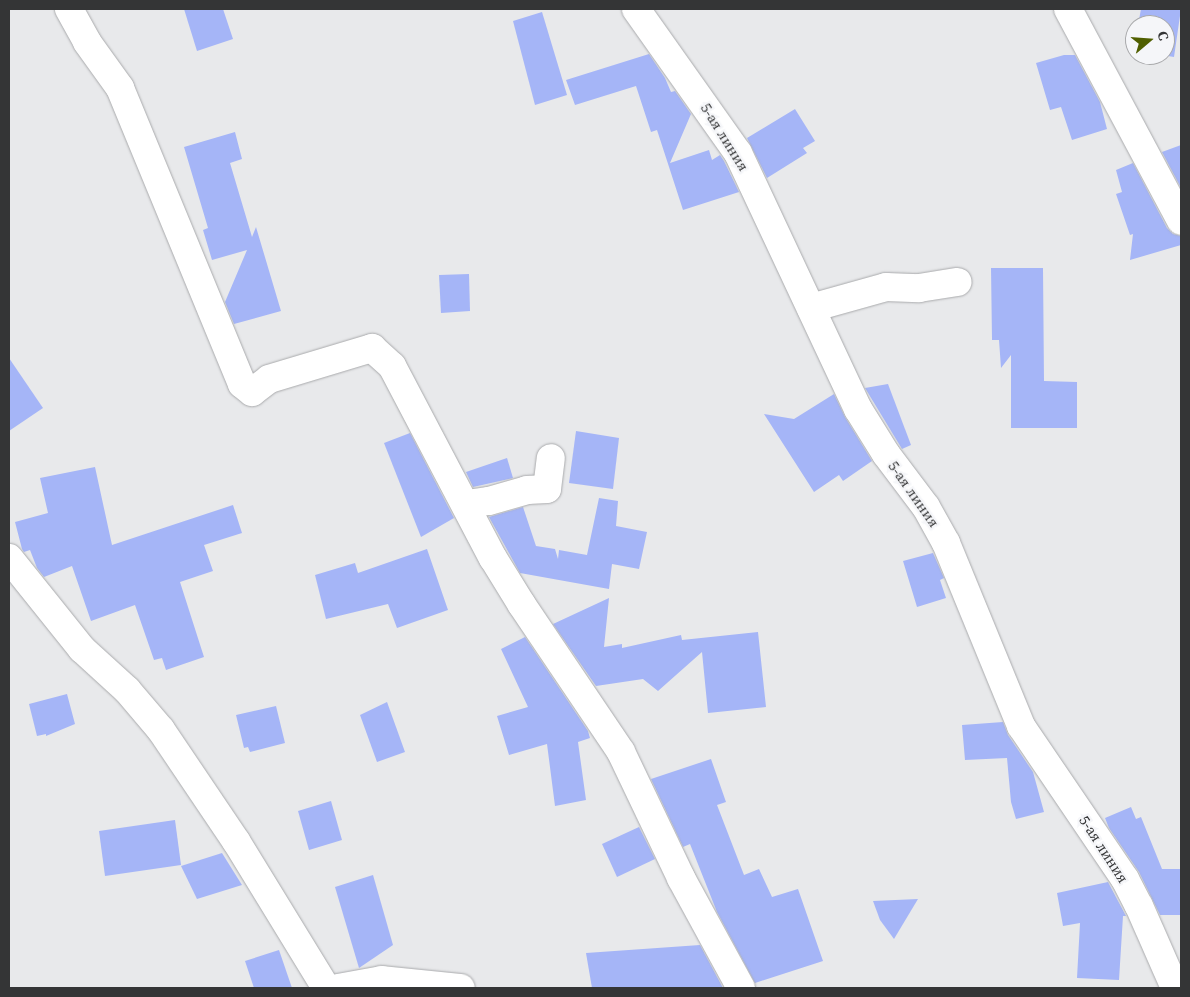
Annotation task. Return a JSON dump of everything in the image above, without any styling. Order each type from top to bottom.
[{"type":"street","points":[[69,9],[86,42],[120,88],[242,384],[252,392],[269,379],[372,348],[392,366],[493,558],[522,605],[621,752],[681,878],[741,988]]},
{"type":"street","name":"5-ая линия","points":[[636,9],[738,153],[858,409],[886,454],[926,507],[946,543],[1021,726],[1125,879],[1175,988]]},
{"type":"street","points":[[1068,9],[1181,221]]},
{"type":"street","points":[[810,308],[886,287],[919,288],[958,282]]},
{"type":"street","points":[[466,504],[489,501],[527,490],[547,489],[552,458]]},
{"type":"street","points":[[9,558],[82,649],[127,690],[161,730],[236,841],[326,988]]},
{"type":"street","points":[[338,988],[382,980],[461,988]]},
{"type":"building","points":[[184,9],[223,9],[233,39],[197,51]]},
{"type":"building","points":[[1141,9],[1181,9],[1175,50],[1175,15],[1140,15]]},
{"type":"building","points":[[542,12],[567,95],[535,105],[513,21]]},
{"type":"building","points":[[649,54],[665,78],[671,92],[675,91],[691,114],[670,163],[709,150],[712,160],[720,155],[739,192],[683,210],[657,130],[651,132],[636,86],[575,105],[566,80]]},
{"type":"building","points":[[1064,55],[1075,55],[1100,102],[1107,129],[1072,140],[1061,107],[1050,110],[1036,63]]},
{"type":"building","points":[[795,109],[815,141],[803,148],[807,153],[767,178],[747,138]]},
{"type":"building","points":[[235,132],[242,159],[230,163],[252,237],[256,227],[281,311],[234,324],[225,302],[247,250],[212,260],[203,230],[208,228],[184,147]]},
{"type":"building","points":[[1181,145],[1181,188],[1162,152]]},
{"type":"building","points":[[1133,163],[1167,228],[1173,234],[1181,236],[1181,245],[1130,260],[1133,234],[1130,235],[1116,194],[1122,192],[1116,170]]},
{"type":"building","points":[[991,268],[1043,268],[1044,381],[1077,382],[1077,428],[1011,428],[1011,355],[1001,368],[999,340],[992,340]]},
{"type":"building","points":[[469,274],[470,311],[441,313],[439,275]]},
{"type":"building","points":[[9,358],[43,408],[9,431]]},
{"type":"building","points":[[888,384],[911,445],[902,449],[865,388]]},
{"type":"building","points":[[834,394],[845,417],[872,461],[843,481],[839,475],[814,492],[764,414],[794,419]]},
{"type":"building","points":[[576,431],[619,438],[613,489],[569,483]]},
{"type":"building","points":[[410,433],[454,518],[421,537],[384,443]]},
{"type":"building","points":[[507,458],[513,478],[473,487],[466,472]]},
{"type":"building","points":[[95,467],[112,545],[233,505],[242,533],[204,545],[213,571],[180,582],[204,657],[166,670],[162,658],[154,660],[135,605],[91,621],[72,566],[44,577],[37,568],[30,550],[24,552],[22,549],[15,522],[48,513],[40,478]]},
{"type":"building","points":[[599,498],[618,501],[616,526],[647,532],[639,569],[612,564],[609,589],[520,573],[489,517],[523,507],[536,546],[555,549],[558,559],[559,550],[587,555]]},
{"type":"building","points":[[427,549],[448,610],[397,628],[388,604],[326,619],[315,575],[355,563],[358,573]]},
{"type":"building","points":[[933,553],[944,578],[940,580],[946,598],[917,607],[903,561]]},
{"type":"building","points":[[609,598],[604,647],[622,644],[622,648],[681,635],[682,640],[758,632],[766,707],[708,713],[702,652],[658,691],[643,679],[596,686],[553,624]]},
{"type":"building","points":[[525,637],[588,731],[590,738],[578,742],[586,800],[555,806],[547,744],[509,755],[497,716],[528,707],[501,649]]},
{"type":"building","points":[[67,694],[75,724],[46,736],[46,734],[37,736],[29,704]]},
{"type":"building","points":[[387,702],[405,752],[377,762],[360,715]]},
{"type":"building","points":[[276,706],[285,743],[250,752],[248,747],[244,748],[236,715]]},
{"type":"building","points":[[1003,722],[1008,735],[1033,772],[1044,812],[1016,819],[1011,802],[1007,758],[965,760],[962,725]]},
{"type":"building","points":[[711,759],[726,802],[717,805],[744,875],[759,869],[772,897],[798,889],[823,961],[755,983],[717,912],[690,844],[683,847],[651,779]]},
{"type":"building","points":[[331,801],[342,840],[309,850],[298,811]]},
{"type":"building","points":[[1131,807],[1136,819],[1141,817],[1162,869],[1181,869],[1181,915],[1160,915],[1139,872],[1109,828],[1105,818]]},
{"type":"building","points":[[175,820],[181,865],[105,876],[99,831]]},
{"type":"building","points":[[639,827],[655,859],[617,877],[602,844]]},
{"type":"building","points":[[222,853],[242,885],[197,899],[181,866]]},
{"type":"building","points":[[373,875],[393,945],[359,968],[335,887]]},
{"type":"building","points":[[1108,882],[1126,916],[1123,916],[1119,980],[1077,978],[1080,923],[1063,926],[1057,893]]},
{"type":"building","points":[[918,899],[894,939],[880,920],[873,901]]},
{"type":"building","points":[[700,945],[723,988],[592,988],[586,953]]},
{"type":"building","points":[[279,950],[292,988],[254,988],[245,961]]}]
